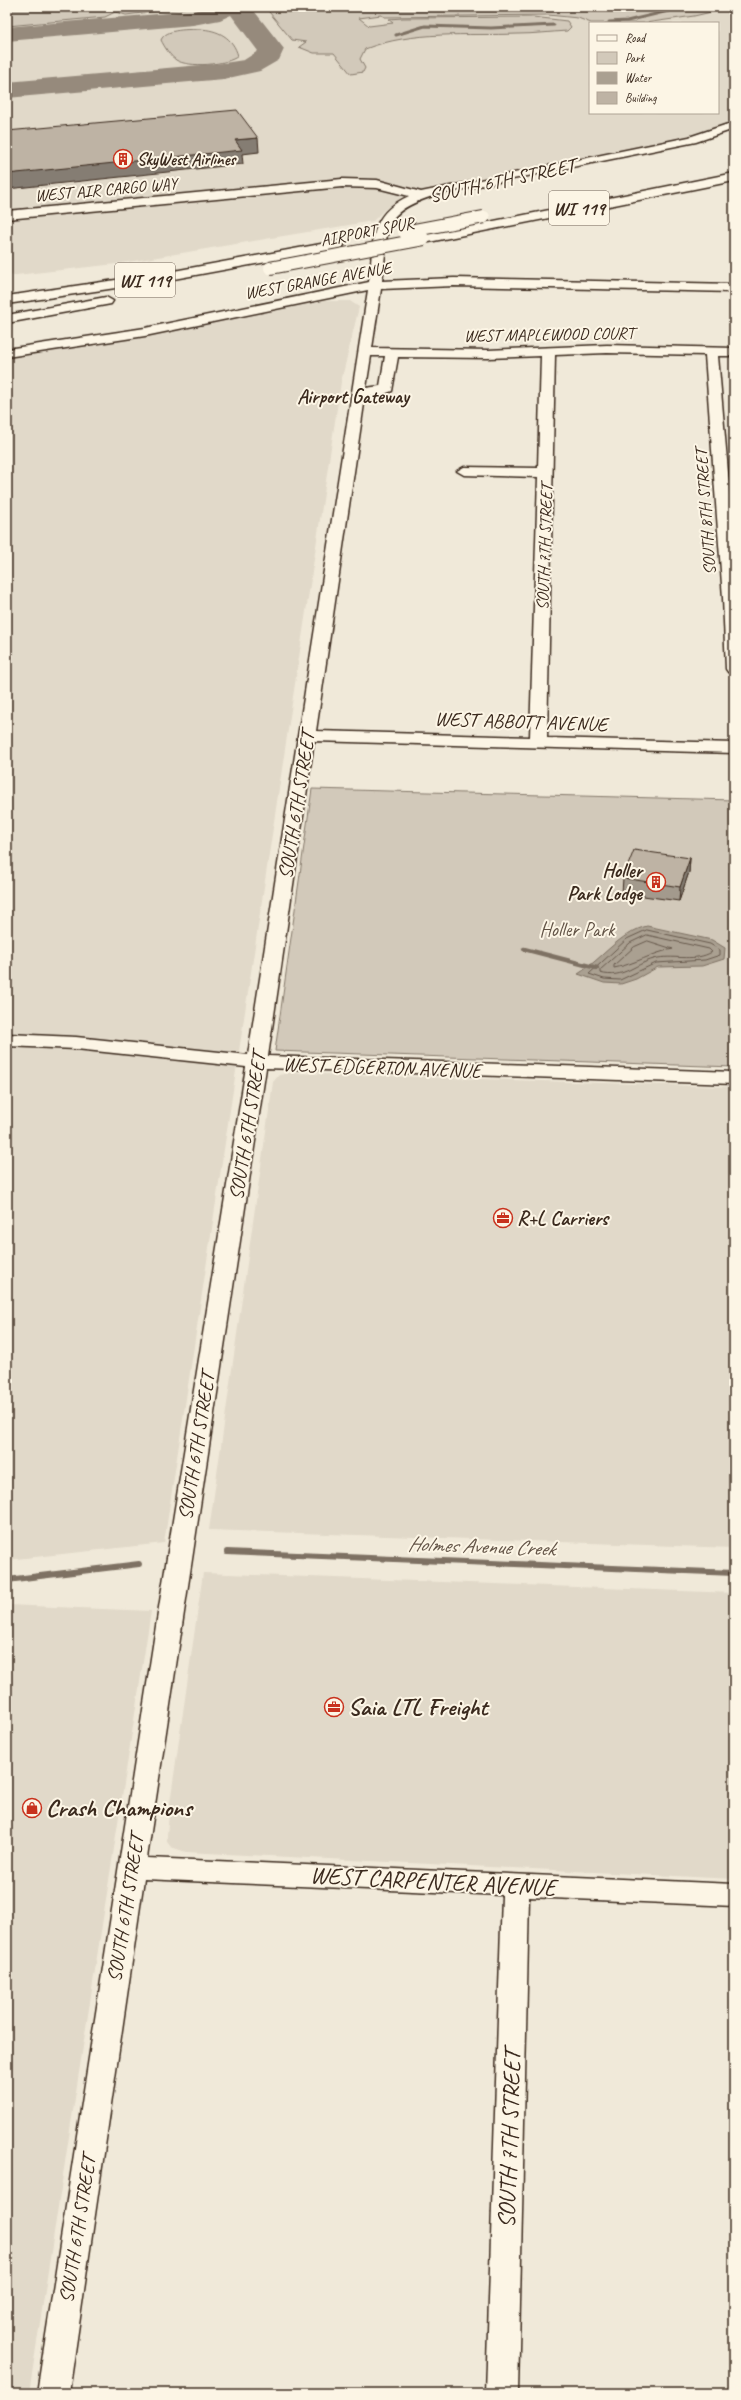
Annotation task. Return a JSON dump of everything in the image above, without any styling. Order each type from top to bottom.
[{"type":"highway","name":"AIRPORT SPUR","points":[[7,300],[163,277],[338,245],[734,168]]},
{"type":"highway","name":"AIRPORT SPUR","points":[[139,294],[734,177]]},
{"type":"highway","name":"WI 119","points":[[7,319],[117,298]]},
{"type":"street","name":"SOUTH 6TH STREET","points":[[53,2393],[132,1868],[257,1062],[375,281],[381,231],[386,218],[400,206],[422,196],[454,187],[513,178],[692,140],[734,126]]},
{"type":"street","name":"WEST AIR CARGO WAY","points":[[7,215],[342,183],[377,184],[422,196]]},
{"type":"street","name":"WEST GRANGE AVENUE","points":[[7,353],[135,325],[375,281],[431,282],[476,277],[696,282],[734,278]]},
{"type":"street","name":"WEST GRANGE AVENUE","points":[[7,344],[44,344],[157,330],[307,299],[375,281]]},
{"type":"street","name":"WEST GRANGE AVENUE","points":[[696,282],[734,288]]},
{"type":"street","points":[[307,299],[354,299],[371,304]]},
{"type":"street","name":"WEST MAPLEWOOD COURT","points":[[364,352],[488,354],[607,349],[734,352]]},
{"type":"street","name":"SOUTH 7TH STREET","points":[[538,742],[548,351]]},
{"type":"street","points":[[358,393],[379,392],[387,388],[392,352]]},
{"type":"street","name":"SOUTH 8TH STREET","points":[[712,352],[731,598],[734,669]]},
{"type":"street","points":[[464,471],[546,473]]},
{"type":"street","name":"WEST ABBOTT AVENUE","points":[[306,736],[734,748]]},
{"type":"street","name":"WEST EDGERTON AVENUE","points":[[7,1040],[76,1043],[257,1062],[734,1078]]},
{"type":"street","name":"WEST CARPENTER AVENUE","points":[[132,1868],[734,1894]]},
{"type":"street","name":"SOUTH 7TH STREET","points":[[502,2393],[516,1885]]},
{"type":"shaded area","points":[[7,7],[734,7],[734,121],[690,137],[430,188],[402,197],[383,211],[373,221],[116,264],[7,276]]},
{"type":"shaded area","points":[[313,301],[350,301],[359,307],[341,382],[164,1543],[7,1560],[7,356],[157,334]]},
{"type":"shaded area","points":[[289,1073],[734,1087],[734,1548],[209,1530],[273,1082],[279,1075]]},
{"type":"shaded area","points":[[203,1573],[734,1593],[734,1879],[186,1852],[171,1847],[167,1842],[170,1803]]},
{"type":"shaded area","points":[[7,1605],[151,1611],[29,2393],[7,2393]]},
{"type":"green space","points":[[7,7],[190,7],[126,15],[115,12],[105,17],[7,26]]},
{"type":"green space","points":[[265,7],[733,7],[694,16],[652,22],[589,22],[578,18],[548,15],[385,17],[381,15],[359,18],[369,26],[393,23],[388,19],[403,18],[533,17],[567,21],[571,27],[567,31],[440,35],[402,39],[365,49],[360,59],[365,68],[363,72],[351,74],[334,53],[314,53],[299,47],[306,42],[292,40]]},
{"type":"green space","points":[[200,29],[219,33],[229,39],[236,49],[238,56],[226,62],[198,65],[189,64],[176,60],[165,48],[161,40],[168,33]]},
{"type":"green space","name":"Holler Park","points":[[312,789],[734,800],[734,1067],[275,1051]]},
{"type":"water","points":[[647,926],[712,940],[725,948],[724,959],[702,966],[658,967],[636,979],[621,984],[604,983],[578,974],[619,940],[637,929]]},
{"type":"building","name":"SkyWest Airlines","points":[[237,110],[258,138],[235,140],[242,150],[7,174],[7,131]]},
{"type":"building","points":[[634,850],[690,858],[680,887],[623,878]]},
{"type":"waterway","points":[[609,22],[627,21],[685,7]]},
{"type":"waterway","points":[[396,35],[425,26],[491,28],[554,25]]},
{"type":"waterway","points":[[524,949],[597,968]]},
{"type":"waterway","name":"Holmes Avenue Creek","points":[[227,1552],[734,1573]]},
{"type":"waterway","name":"Holmes Avenue Creek","points":[[7,1580],[139,1564]]},
{"type":"taxiway","points":[[7,34],[193,18],[211,15],[228,7]]},
{"type":"taxiway","points":[[7,90],[224,71],[251,66],[270,55],[271,49],[238,7]]},
{"type":"place","name":"SkyWest Airlines","points":[[123,159]]},
{"type":"place","name":"Holler Park Lodge","points":[[656,882]]},
{"type":"place","name":"R+L Carriers","points":[[503,1218]]},
{"type":"place","name":"Saia LTL Freight","points":[[334,1707]]},
{"type":"place","name":"Crash Champions","points":[[32,1808]]},
{"type":"district","name":"Airport Gateway","points":[[353,396]]}]
